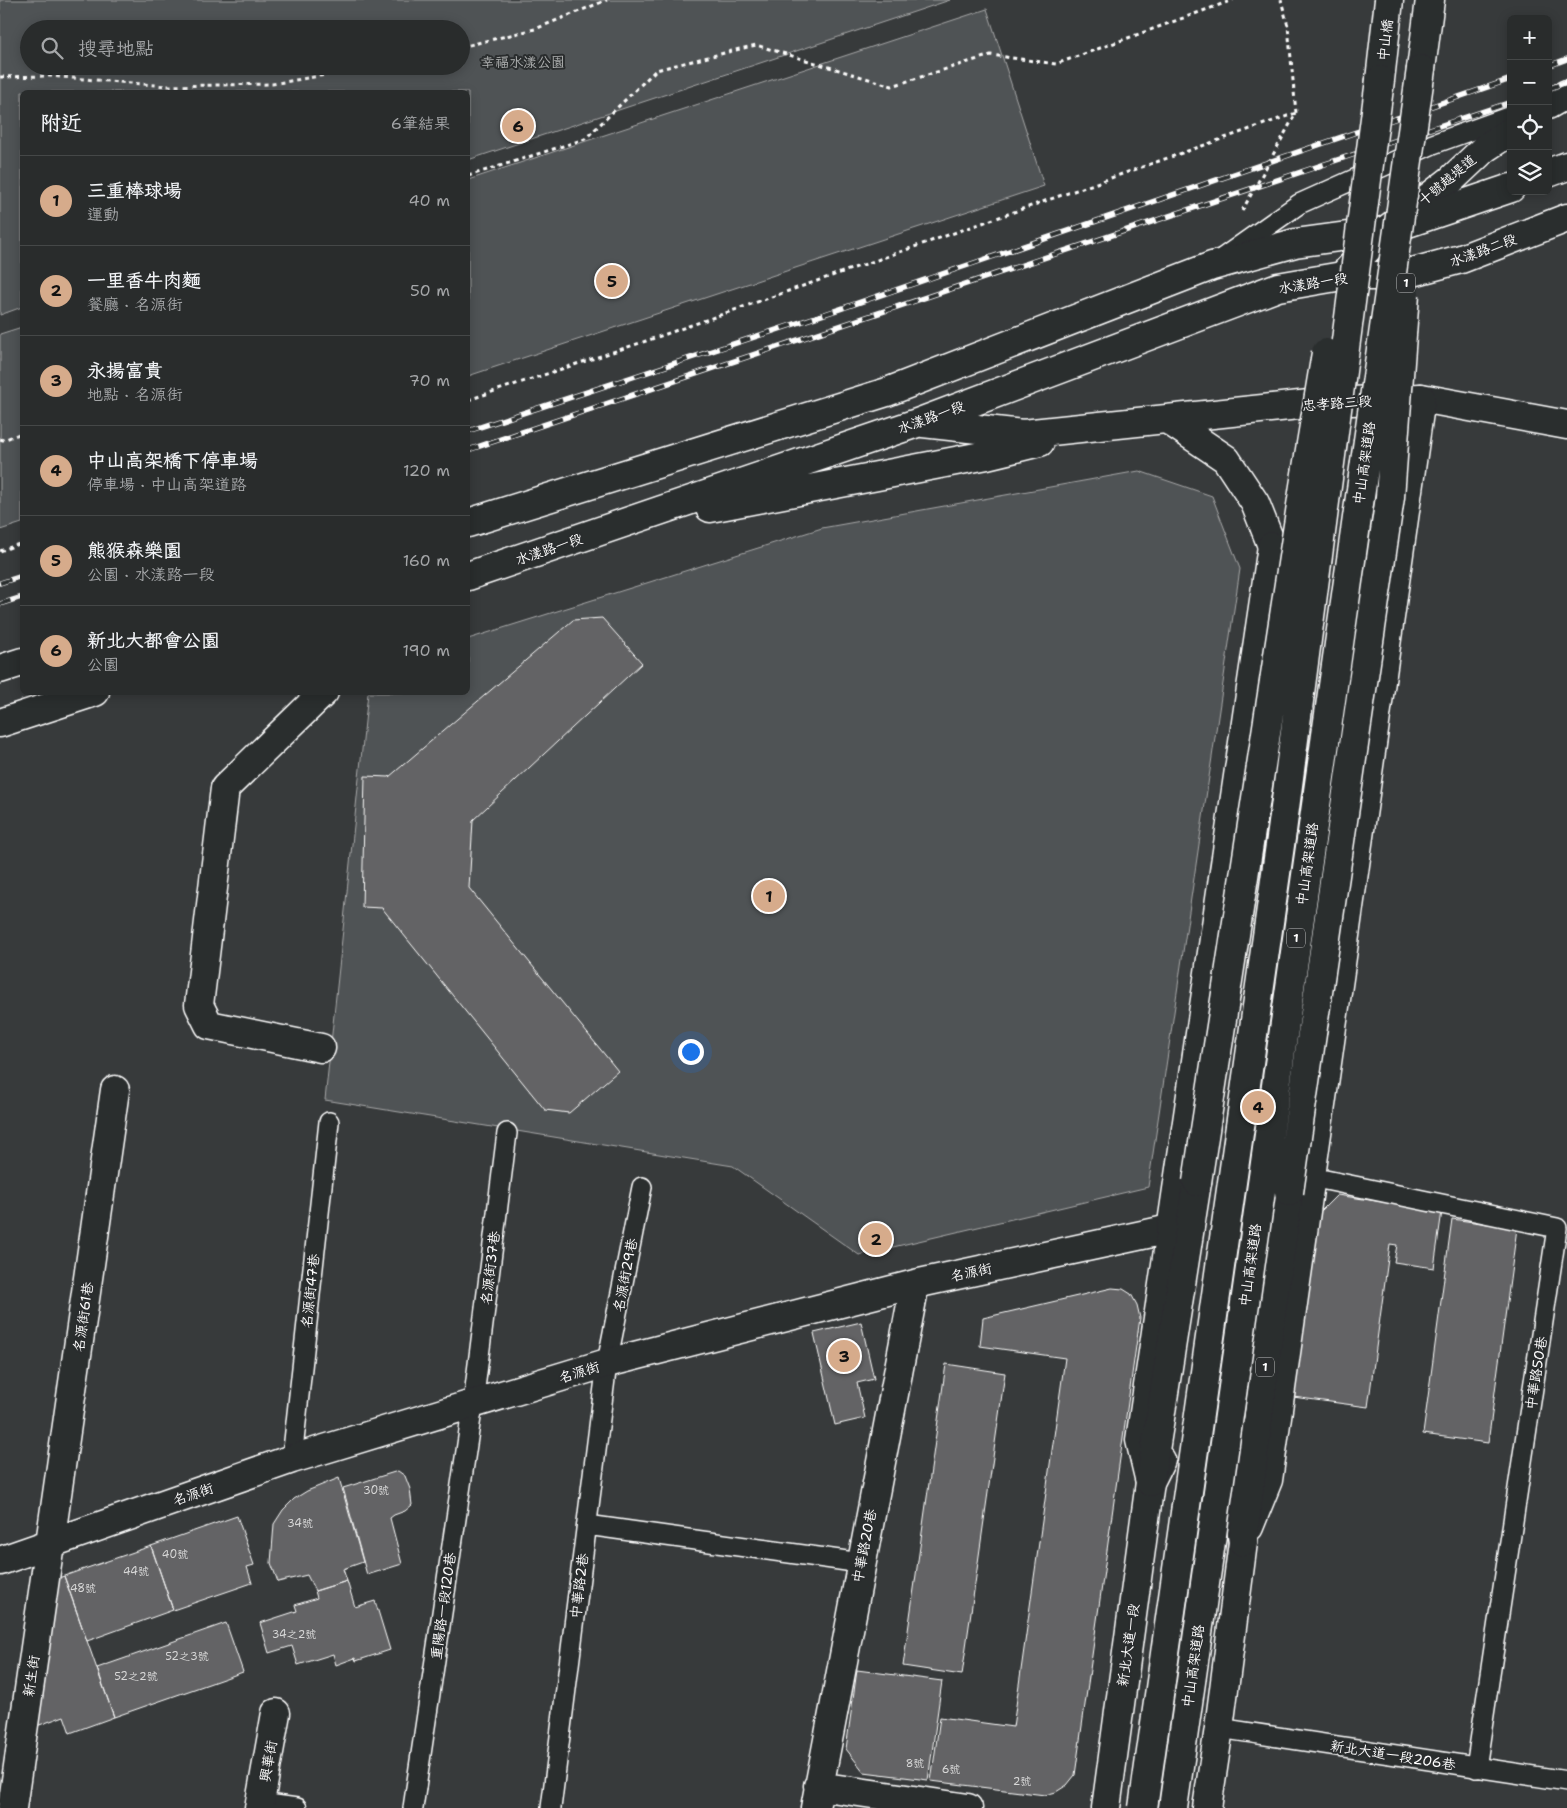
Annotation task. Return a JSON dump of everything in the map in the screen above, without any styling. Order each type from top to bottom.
[{"type":"main road","name":"中山橋","points":[[1380,80],[1390,0]]},
{"type":"main road","name":"1","points":[[1207,1808],[1219,1728],[1271,1316],[1390,497],[1421,69],[1430,0]]},
{"type":"main road","name":"中山高架道路","points":[[1173,1808],[1421,69]]},
{"type":"main road","name":"1","points":[[1150,1482],[1304,486],[1334,311],[1380,80]]},
{"type":"main road","name":"中山高架道路","points":[[1144,1808],[1283,821],[1380,80]]},
{"type":"main road","name":"十號越堤道","points":[[1342,276],[1384,231],[1451,180],[1485,148],[1507,134]]},
{"type":"main road","points":[[1552,172],[1567,166]]},
{"type":"main road","points":[[470,522],[887,392],[1212,266],[1295,243],[1384,231],[1507,189]]},
{"type":"main road","name":"水漾路二段","points":[[1398,276],[1461,259],[1567,218]]},
{"type":"main road","name":"1","points":[[1243,1542],[1234,1478],[1313,882],[1387,400],[1398,276],[1384,231]]},
{"type":"main road","name":"1","points":[[1150,1482],[1168,1444],[1257,876],[1328,402],[1342,276]]},
{"type":"main road","name":"水漾路一段","points":[[470,575],[917,422],[1278,287],[1342,276],[1398,276]]},
{"type":"main road","points":[[887,392],[917,422],[1023,434],[1105,426]]},
{"type":"main road","name":"1","points":[[1243,1542],[1268,1480],[1421,398]]},
{"type":"main road","name":"忠孝路三段","points":[[1105,426],[1328,402],[1421,398],[1567,424]]},
{"type":"main road","points":[[1168,420],[1226,460],[1255,503],[1272,546],[1283,600],[1289,663]]},
{"type":"main road","points":[[613,527],[987,455],[1105,426]]},
{"type":"main road","name":"1","points":[[1150,1482],[1140,1440],[1272,546]]},
{"type":"main road","points":[[0,670],[20,663]]},
{"type":"main road","points":[[0,723],[86,695]]},
{"type":"main road","points":[[321,695],[225,788],[199,1005],[209,1025],[321,1048]]},
{"type":"main road","name":"名源街61巷","points":[[50,1544],[115,1090]]},
{"type":"main road","name":"名源街","points":[[0,1561],[292,1459],[607,1363],[915,1284],[1170,1229]]},
{"type":"main road","name":"中華路20巷","points":[[817,1797],[915,1284]]},
{"type":"main road","name":"新北大道一段","points":[[1106,1808],[1150,1482]]},
{"type":"main road","name":"新生街","points":[[12,1808],[50,1544]]},
{"type":"main road","name":"興華街","points":[[260,1806],[276,1713]]},
{"type":"main road","points":[[817,1797],[968,1808]]},
{"type":"lane","points":[[1212,266],[1299,204],[1432,144],[1507,117]]},
{"type":"lane","name":"名源街47巷","points":[[292,1459],[329,1122]]},
{"type":"lane","name":"名源街37巷","points":[[472,1404],[507,1133]]},
{"type":"lane","name":"中華路50巷","points":[[1311,1177],[1558,1228],[1476,1768]]},
{"type":"lane","name":"名源街29巷","points":[[607,1363],[642,1187]]},
{"type":"lane","name":"中華路2巷","points":[[551,1808],[607,1363]]},
{"type":"lane","name":"重陽路一段120巷","points":[[413,1808],[472,1404]]},
{"type":"lane","points":[[587,1525],[861,1563]]},
{"type":"lane","name":"新北大道一段206巷","points":[[1219,1728],[1567,1781]]},
{"type":"lane","points":[[260,1806],[297,1808]]},
{"type":"path","points":[[470,45],[535,29],[607,0]]},
{"type":"path","points":[[470,175],[585,139],[656,70],[756,45],[892,86],[992,55],[1056,64],[1233,0]]},
{"type":"path","points":[[1240,215],[1296,113],[1288,26],[1281,0]]},
{"type":"path","points":[[0,77],[49,76],[166,86],[272,84],[326,75]]},
{"type":"path","points":[[166,86],[167,90]]},
{"type":"path","points":[[470,399],[656,338],[1296,113]]},
{"type":"path","points":[[0,439],[3,440],[20,434]]},
{"type":"path","points":[[0,551],[20,544]]},
{"type":"green space","name":"幸福水漾公園","points":[[0,0],[950,0],[470,159],[470,90],[20,90],[20,308],[0,315]]},
{"type":"green space","points":[[987,9],[1044,186],[470,375],[470,179]]},
{"type":"green space","points":[[20,328],[20,524],[0,530],[0,334]]},
{"type":"green space","points":[[1139,471],[1212,496],[1240,569],[1148,1187],[859,1255],[733,1166],[325,1100],[368,695],[470,695],[470,638],[822,528]]},
{"type":"building","points":[[602,618],[642,663],[473,820],[469,888],[618,1071],[569,1113],[545,1110],[382,908],[362,907],[365,776],[389,777],[573,620]]},
{"type":"building","points":[[1337,1195],[1442,1211],[1434,1268],[1394,1262],[1397,1245],[1390,1244],[1368,1407],[1293,1397],[1319,1213]]},
{"type":"building","points":[[1452,1219],[1517,1228],[1488,1443],[1423,1434]]},
{"type":"building","points":[[1112,1288],[1123,1289],[1131,1294],[1137,1305],[1140,1318],[1075,1775],[1067,1785],[1056,1792],[1045,1795],[931,1781],[940,1717],[1013,1727],[1065,1358],[980,1346],[983,1318]]},
{"type":"building","points":[[861,1322],[874,1379],[857,1383],[865,1418],[835,1425],[814,1333]]},
{"type":"building","points":[[946,1364],[1005,1373],[962,1675],[903,1666]]},
{"type":"building","points":[[398,1471],[405,1476],[410,1489],[412,1505],[405,1511],[390,1518],[402,1564],[367,1575],[343,1488]]},
{"type":"building","points":[[339,1478],[363,1562],[343,1569],[347,1581],[315,1591],[307,1575],[278,1582],[271,1563],[274,1524],[283,1510],[294,1499],[307,1491]]},
{"type":"building","points":[[237,1516],[254,1565],[247,1567],[252,1583],[173,1610],[151,1546]]},
{"type":"building","points":[[151,1546],[173,1610],[87,1641],[64,1576]]},
{"type":"building","points":[[64,1576],[114,1717],[70,1733],[64,1716],[34,1727],[56,1579]]},
{"type":"building","points":[[347,1581],[355,1607],[375,1601],[390,1650],[356,1661],[355,1658],[336,1665],[333,1654],[298,1665],[292,1646],[269,1653],[260,1623],[297,1611],[295,1605],[317,1598],[315,1591]]},
{"type":"building","points":[[226,1623],[243,1672],[114,1717],[97,1668]]},
{"type":"building","points":[[857,1670],[942,1681],[928,1780],[864,1772],[846,1749]]},
{"type":"railway","points":[[1552,65],[1567,59]]},
{"type":"railway","points":[[470,430],[840,309],[1507,80]]},
{"type":"railway","points":[[1552,88],[1567,82]]},
{"type":"railway","points":[[470,449],[1507,103]]},
{"type":"railway","points":[[0,583],[20,577]]},
{"type":"railway","points":[[0,604],[20,598]]},
{"type":"place","name":"新北大都會公園","points":[[518,126]]},
{"type":"place","name":"熊猴森樂園","points":[[612,281]]},
{"type":"place","name":"三重棒球場","points":[[769,896]]},
{"type":"place","name":"中山高架橋下停車場","points":[[1258,1107]]},
{"type":"place","name":"一里香牛肉麵","points":[[876,1239]]},
{"type":"place","name":"永揚富貴","points":[[844,1356]]}]
